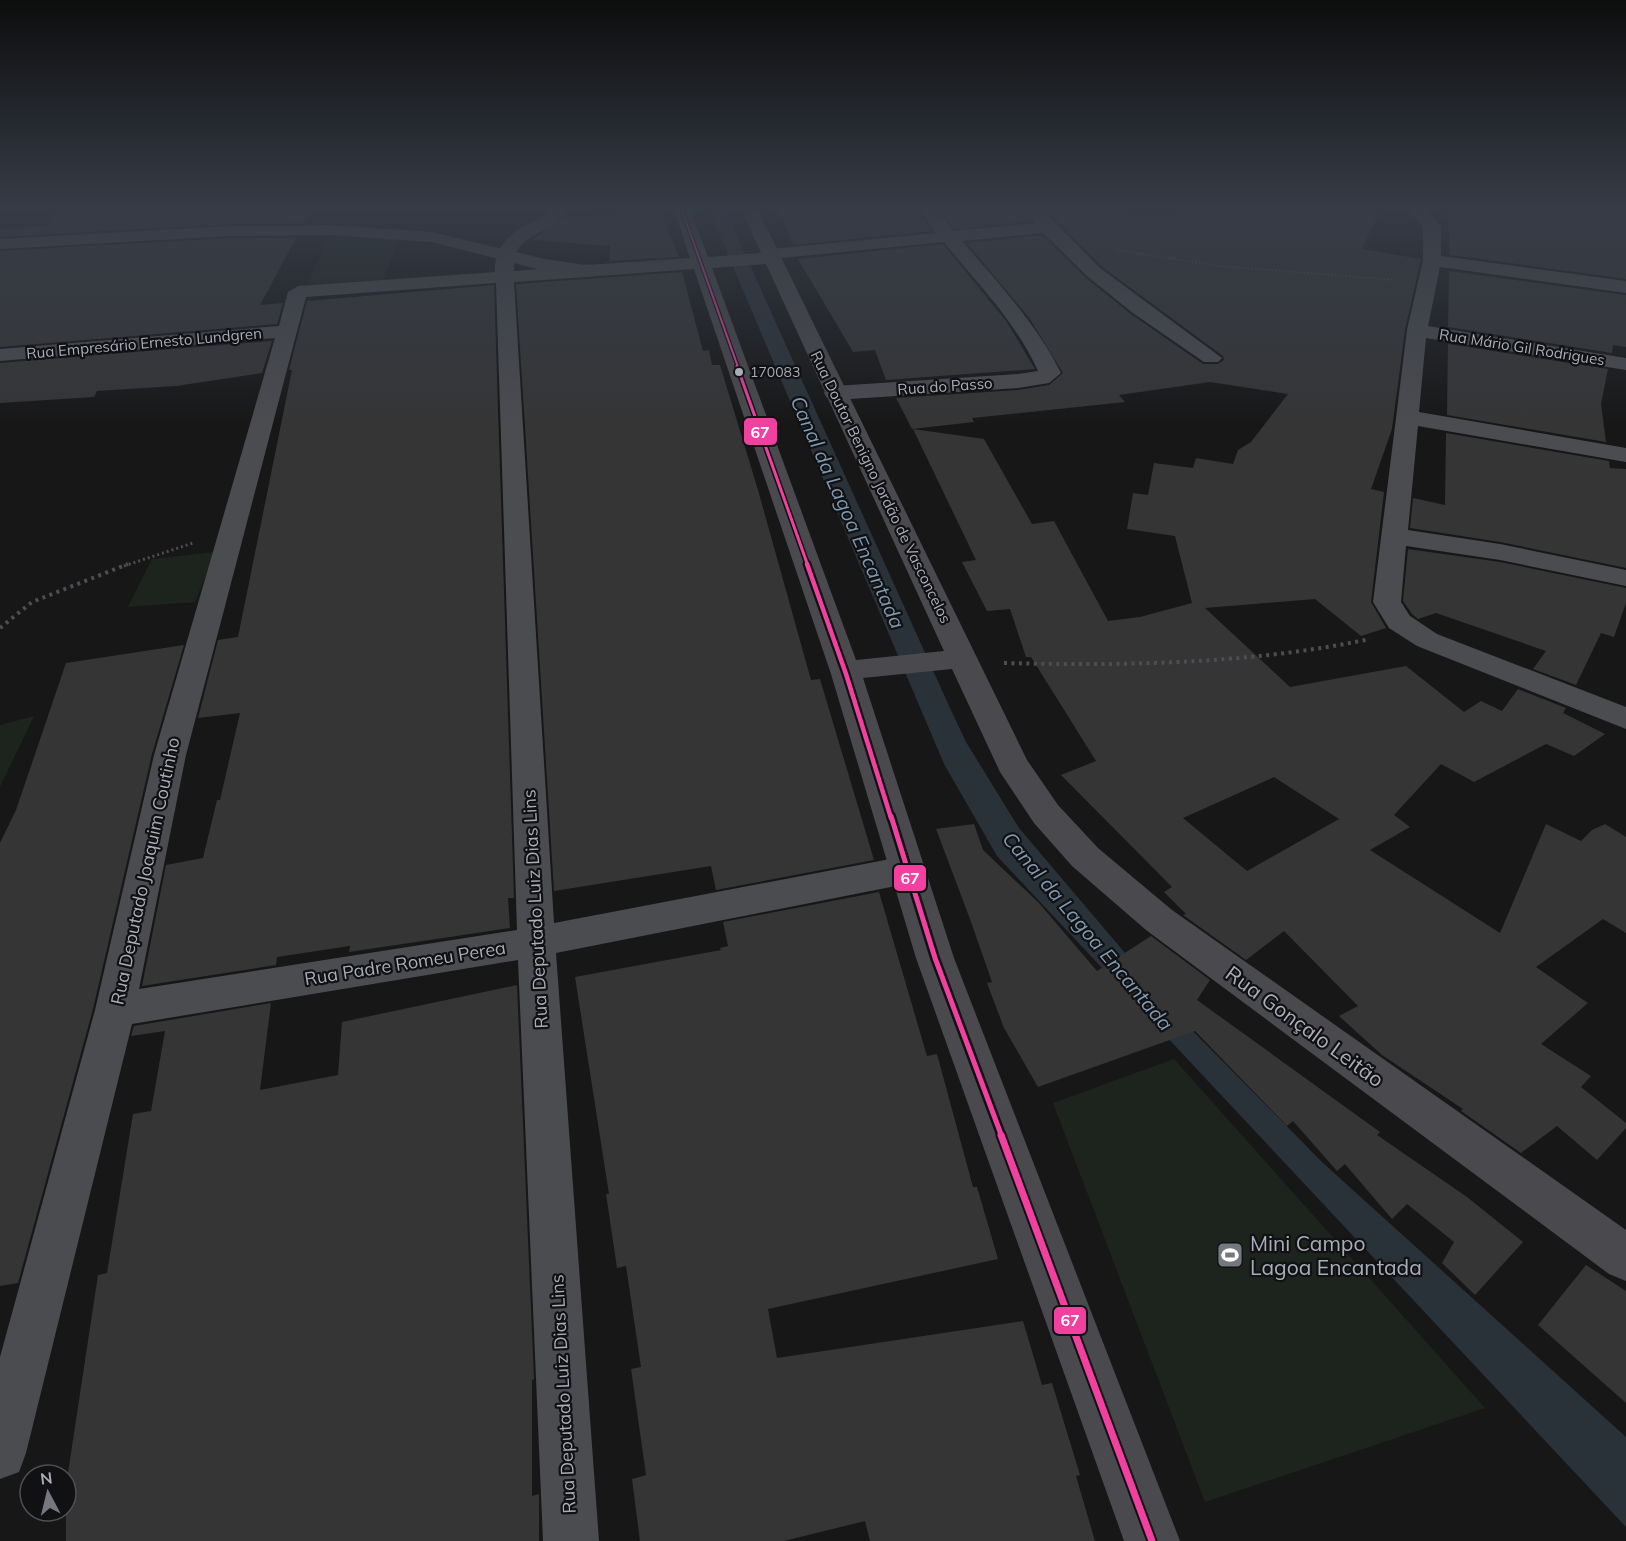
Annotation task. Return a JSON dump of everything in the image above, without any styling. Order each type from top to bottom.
[{"type":"main road","points":[[714,282],[845,672],[935,958],[1152,1541]]},
{"type":"main road","name":"Rua Doutor Benigno Jordão de Vasconcelos","points":[[781,282],[1012,764]]},
{"type":"main road","points":[[845,672],[964,660]]},
{"type":"main road","name":"Rua Gonçalo Leitão","points":[[1012,764],[1046,814],[1077,848],[1159,920],[1626,1258]]},
{"type":"street","name":"Rua Deputado Joaquim Coutinho","points":[[0,1453],[115,1010],[170,755],[298,292],[375,282]]},
{"type":"street","name":"Rua Deputado Luiz Dias Lins","points":[[506,282],[536,942],[571,1541]]},
{"type":"street","name":"Rua do Passo","points":[[835,393],[1018,381],[1041,378],[1050,373],[1004,303],[986,282]]},
{"type":"street","points":[[1107,282],[1130,303],[1211,358]]},
{"type":"street","points":[[1427,282],[1418,330],[1407,417],[1387,602],[1400,622],[1427,640],[1626,719]]},
{"type":"street","points":[[1563,282],[1626,287]]},
{"type":"street","name":"Rua Mário Gil Rodrigues","points":[[1418,330],[1626,364]]},
{"type":"street","name":"Rua Empresário Ernesto Lundgren","points":[[0,355],[288,331]]},
{"type":"street","points":[[1407,417],[1626,455]]},
{"type":"street","points":[[1394,536],[1500,552],[1626,578]]},
{"type":"street","points":[[845,672],[917,668],[964,660]]},
{"type":"street","name":"Rua Padre Romeu Perea","points":[[115,1010],[536,942],[906,870]]},
{"type":"path","points":[[0,628],[32,602],[151,555],[230,533]]},
{"type":"path","points":[[964,660],[1105,664],[1235,658],[1327,649],[1400,622]]},
{"type":"shaded area","points":[[309,282],[347,282],[308,284]]},
{"type":"shaded area","points":[[215,552],[195,602],[128,607],[152,559]]},
{"type":"shaded area","points":[[34,716],[0,787],[0,725]]},
{"type":"shaded area","name":"Mini Campo Lagoa Encantada","points":[[1174,1059],[1485,1408],[1205,1502],[1053,1103]]},
{"type":"water","name":"Canal da Lagoa Encantada","points":[[740,282],[757,282],[966,742],[1019,828],[1181,1019],[1323,1163],[1626,1437],[1626,1527],[997,856],[944,764]]},
{"type":"building","points":[[0,282],[272,282],[260,305],[283,303],[277,324],[0,347]]},
{"type":"building","points":[[685,282],[703,351],[709,350],[712,365],[720,365],[758,490],[811,680],[820,679],[874,860],[716,890],[711,866],[554,891],[516,284]]},
{"type":"building","points":[[812,282],[974,282],[1006,321],[1035,369],[886,380],[875,350],[853,352]]},
{"type":"building","points":[[999,282],[1091,282],[1132,315],[1203,364],[1218,364],[1224,360],[1223,356],[1123,282],[1416,282],[1405,330],[1392,429],[1371,489],[1384,492],[1371,602],[1386,628],[1361,636],[1315,599],[1205,608],[1290,687],[1406,666],[1464,712],[1481,701],[1502,711],[1518,689],[1566,708],[1563,713],[1605,734],[1574,756],[1546,744],[1474,782],[1441,764],[1394,815],[1410,827],[1370,850],[1500,933],[1546,824],[1581,841],[1592,830],[1605,824],[1626,837],[1626,933],[1603,919],[1536,967],[1588,1003],[1541,1044],[1591,1076],[1581,1087],[1626,1123],[1626,1128],[1597,1160],[1557,1126],[1521,1153],[1461,1111],[1463,1109],[1382,1055],[1339,1016],[1358,1006],[1284,931],[1246,960],[1183,915],[1186,914],[1164,892],[1172,887],[1061,775],[1096,761],[1031,657],[1026,657],[1010,609],[987,611],[962,562],[976,560],[913,429],[984,439],[1032,524],[1054,521],[1108,621],[1140,617],[1192,603],[1175,536],[1127,529],[1133,493],[1148,495],[1154,463],[1193,468],[1196,458],[1233,464],[1238,450],[1251,442],[1288,394],[1210,382],[1119,395],[1125,402],[972,418],[974,422],[912,429],[896,398],[1018,390],[1049,385],[1063,373],[1030,319]],"holes":[[[1274,777],[1339,819],[1247,871],[1183,818]]]},
{"type":"building","points":[[1449,282],[1529,282],[1626,295],[1626,347],[1613,345],[1612,353],[1448,327]]},
{"type":"building","points":[[494,285],[514,898],[508,898],[510,928],[349,952],[350,946],[277,957],[276,965],[142,986],[166,865],[203,858],[217,800],[220,800],[240,713],[198,718],[218,640],[238,637],[292,370],[289,370],[307,301]]},
{"type":"building","points":[[272,341],[262,373],[176,386],[97,391],[94,397],[0,403],[0,363]]},
{"type":"building","points":[[1448,344],[1608,369],[1601,404],[1606,442],[1447,415]]},
{"type":"building","points":[[1446,433],[1609,461],[1610,468],[1626,469],[1626,568],[1500,542],[1410,528],[1413,498],[1445,505]]},
{"type":"building","points":[[1408,549],[1500,562],[1626,588],[1626,603],[1614,637],[1601,633],[1576,685],[1533,669],[1546,651],[1436,613],[1418,619],[1403,601]]},
{"type":"building","points":[[184,645],[152,754],[93,1009],[18,1283],[0,1286],[0,843],[16,810],[66,663]]},
{"type":"building","points":[[974,824],[983,850],[1039,903],[1097,971],[1151,936],[1210,980],[1197,1000],[1380,1132],[1377,1135],[1467,1197],[1523,1242],[1475,1295],[1442,1263],[1454,1242],[1407,1204],[1392,1219],[1345,1164],[1337,1171],[1293,1121],[1287,1126],[1195,1031],[1038,1087],[1004,1028],[987,983],[992,982],[936,829]]},
{"type":"building","points":[[879,892],[927,1056],[937,1054],[973,1187],[977,1187],[998,1259],[768,1309],[777,1358],[1023,1321],[1042,1385],[1052,1383],[1080,1475],[1076,1476],[1095,1541],[870,1541],[865,1521],[784,1541],[640,1541],[632,1479],[646,1475],[631,1369],[641,1367],[626,1266],[617,1268],[606,1194],[609,1194],[575,977],[721,950],[720,948],[728,946],[723,922]]},
{"type":"building","points":[[517,985],[534,1379],[532,1380],[532,1496],[539,1494],[539,1541],[66,1541],[66,1523],[78,1523],[78,1463],[69,1463],[98,1275],[107,1273],[133,1114],[151,1111],[165,1031],[131,1036],[134,1026],[271,1003],[260,1090],[338,1075],[342,1022]]},
{"type":"building","points":[[1586,1265],[1626,1291],[1626,1403],[1538,1325]]},
{"type":"transit line","name":"67","points":[[707,282],[846,674],[935,958],[1152,1541]]},
{"type":"place","name":"170083","points":[[739,372]]},
{"type":"place","name":"Mini Campo Lagoa Encantada","points":[[1230,1255]]}]
